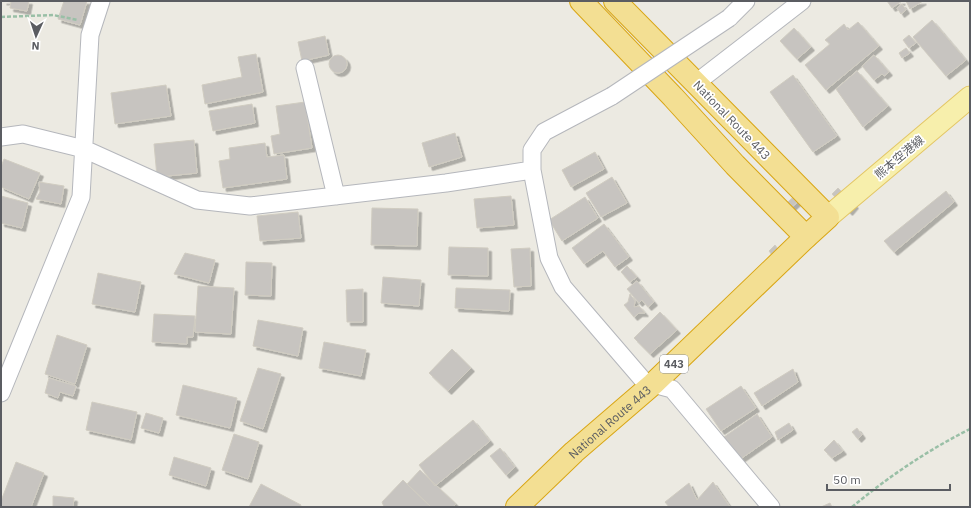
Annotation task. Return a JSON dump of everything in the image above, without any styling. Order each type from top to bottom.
[{"type":"highway","points":[[581,1],[735,165],[806,237]]},
{"type":"highway","name":"National Route 443","points":[[517,507],[574,452],[651,385],[828,217],[616,1]]},
{"type":"main road","name":"熊本空港線","points":[[828,217],[970,97]]},
{"type":"street","points":[[1,393],[81,198],[90,35],[100,1]]},
{"type":"street","points":[[746,1],[729,18],[612,96],[544,132],[532,150],[532,170],[549,258],[563,287],[651,385],[672,389],[771,507]]},
{"type":"street","points":[[696,83],[802,1]]},
{"type":"street","points":[[306,68],[336,196]]},
{"type":"street","points":[[1,137],[23,134],[84,149],[197,200],[250,206],[446,183],[532,170]]},
{"type":"path","points":[[1,17],[53,15],[94,23]]},
{"type":"path","points":[[852,507],[870,492],[941,443],[970,428]]},
{"type":"building","points":[[3,1],[29,1],[27,11],[10,8],[11,2]]},
{"type":"building","points":[[64,1],[87,1],[80,25],[58,19]]},
{"type":"building","points":[[887,1],[902,1],[892,8]]},
{"type":"building","points":[[906,1],[923,1],[910,9]]},
{"type":"building","points":[[902,4],[906,10],[901,14],[897,8]]},
{"type":"building","points":[[932,20],[966,60],[946,76],[913,37]]},
{"type":"building","points":[[858,22],[879,46],[826,90],[805,65],[830,44],[825,40],[844,24],[848,30]]},
{"type":"building","points":[[794,28],[811,47],[797,59],[780,41]]},
{"type":"building","points":[[909,35],[916,43],[909,48],[903,40]]},
{"type":"building","points":[[325,36],[329,55],[302,61],[298,42]]},
{"type":"building","points":[[906,48],[910,53],[902,58],[899,53]]},
{"type":"building","points":[[256,54],[263,92],[205,104],[202,85],[242,77],[238,57]]},
{"type":"building","points":[[334,55],[342,55],[347,60],[345,71],[342,73],[334,73],[329,68],[329,60]]},
{"type":"building","points":[[874,55],[889,72],[884,76],[882,74],[874,80],[862,66]]},
{"type":"building","points":[[857,71],[888,106],[863,127],[836,89]]},
{"type":"building","points":[[793,75],[837,136],[813,152],[770,92]]},
{"type":"building","points":[[166,85],[171,116],[115,124],[111,93]]},
{"type":"building","points":[[305,102],[312,148],[274,154],[271,136],[280,134],[276,106]]},
{"type":"building","points":[[252,104],[255,123],[213,131],[209,111]]},
{"type":"building","points":[[455,133],[462,157],[429,167],[422,143]]},
{"type":"building","points":[[194,140],[197,173],[157,177],[154,144]]},
{"type":"building","points":[[265,143],[267,157],[284,155],[287,179],[223,188],[219,161],[230,159],[229,148]]},
{"type":"building","points":[[595,152],[604,169],[571,187],[562,170]]},
{"type":"building","points":[[4,159],[40,173],[29,199],[1,187],[1,167]]},
{"type":"building","points":[[612,177],[627,203],[601,217],[586,193]]},
{"type":"building","points":[[39,182],[64,186],[61,204],[36,199],[40,192]]},
{"type":"building","points":[[838,188],[855,205],[849,212],[832,194]]},
{"type":"building","points":[[800,191],[804,196],[782,216],[778,211]]},
{"type":"building","points":[[946,191],[954,202],[894,252],[884,241]]},
{"type":"building","points":[[1,196],[28,203],[22,228],[1,223]]},
{"type":"building","points":[[511,196],[514,225],[477,228],[474,199]]},
{"type":"building","points":[[585,197],[598,218],[562,241],[549,220]]},
{"type":"building","points":[[372,208],[418,209],[417,246],[371,245]]},
{"type":"building","points":[[298,212],[301,238],[260,241],[257,216]]},
{"type":"building","points":[[604,224],[629,257],[615,267],[603,251],[584,264],[572,248]]},
{"type":"building","points":[[775,245],[778,249],[772,255],[769,251]]},
{"type":"building","points":[[449,247],[488,248],[488,276],[448,275]]},
{"type":"building","points":[[530,248],[531,286],[514,287],[511,249]]},
{"type":"building","points":[[185,253],[215,260],[209,283],[174,274]]},
{"type":"building","points":[[246,262],[272,263],[271,296],[245,295]]},
{"type":"building","points":[[627,266],[637,277],[630,282],[621,272]]},
{"type":"building","points":[[98,273],[141,282],[135,312],[92,304]]},
{"type":"building","points":[[383,277],[421,280],[419,306],[381,303]]},
{"type":"building","points":[[637,281],[654,302],[648,307],[642,300],[639,303],[627,289]]},
{"type":"building","points":[[198,286],[234,288],[231,334],[195,332]]},
{"type":"building","points":[[456,288],[510,290],[509,311],[455,308]]},
{"type":"building","points":[[363,289],[363,322],[347,322],[346,290]]},
{"type":"building","points":[[630,294],[635,301],[634,307],[639,306],[645,313],[639,313],[634,317],[624,305],[628,302]]},
{"type":"building","points":[[660,312],[677,330],[650,354],[634,338]]},
{"type":"building","points":[[154,314],[195,316],[193,337],[187,337],[187,344],[152,342]]},
{"type":"building","points":[[258,320],[303,328],[298,356],[253,346]]},
{"type":"building","points":[[57,335],[87,345],[75,384],[45,374]]},
{"type":"building","points":[[324,342],[366,350],[361,376],[319,368]]},
{"type":"building","points":[[452,349],[471,368],[448,391],[429,373]]},
{"type":"building","points":[[258,368],[281,374],[263,429],[240,421]]},
{"type":"building","points":[[793,369],[798,382],[762,406],[754,393]]},
{"type":"building","points":[[49,378],[76,386],[73,396],[60,392],[58,398],[45,393]]},
{"type":"building","points":[[183,385],[237,398],[230,428],[176,415]]},
{"type":"building","points":[[741,386],[756,408],[721,431],[706,409]]},
{"type":"building","points":[[92,402],[137,412],[131,440],[86,430]]},
{"type":"building","points":[[146,413],[163,418],[159,433],[141,428]]},
{"type":"building","points":[[757,414],[772,437],[739,460],[724,437]]},
{"type":"building","points":[[473,420],[490,441],[435,486],[419,465]]},
{"type":"building","points":[[789,423],[793,430],[778,440],[775,432]]},
{"type":"building","points":[[857,428],[862,435],[858,439],[852,432]]},
{"type":"building","points":[[234,434],[259,442],[248,479],[222,470]]},
{"type":"building","points":[[834,440],[843,451],[832,458],[824,450]]},
{"type":"building","points":[[500,448],[515,467],[506,475],[490,456]]},
{"type":"building","points":[[174,457],[211,468],[206,486],[169,475]]},
{"type":"building","points":[[16,462],[44,473],[31,507],[1,507],[1,501]]},
{"type":"building","points":[[420,470],[456,504],[453,507],[431,507],[407,484]]},
{"type":"building","points":[[403,480],[431,507],[384,507],[382,502]]},
{"type":"building","points":[[713,482],[730,507],[669,507],[665,502],[689,483],[697,500]]},
{"type":"building","points":[[261,484],[301,505],[300,507],[249,507]]},
{"type":"building","points":[[53,496],[74,498],[73,507],[53,507]]},
{"type":"building","points":[[830,503],[832,507],[821,507]]}]
